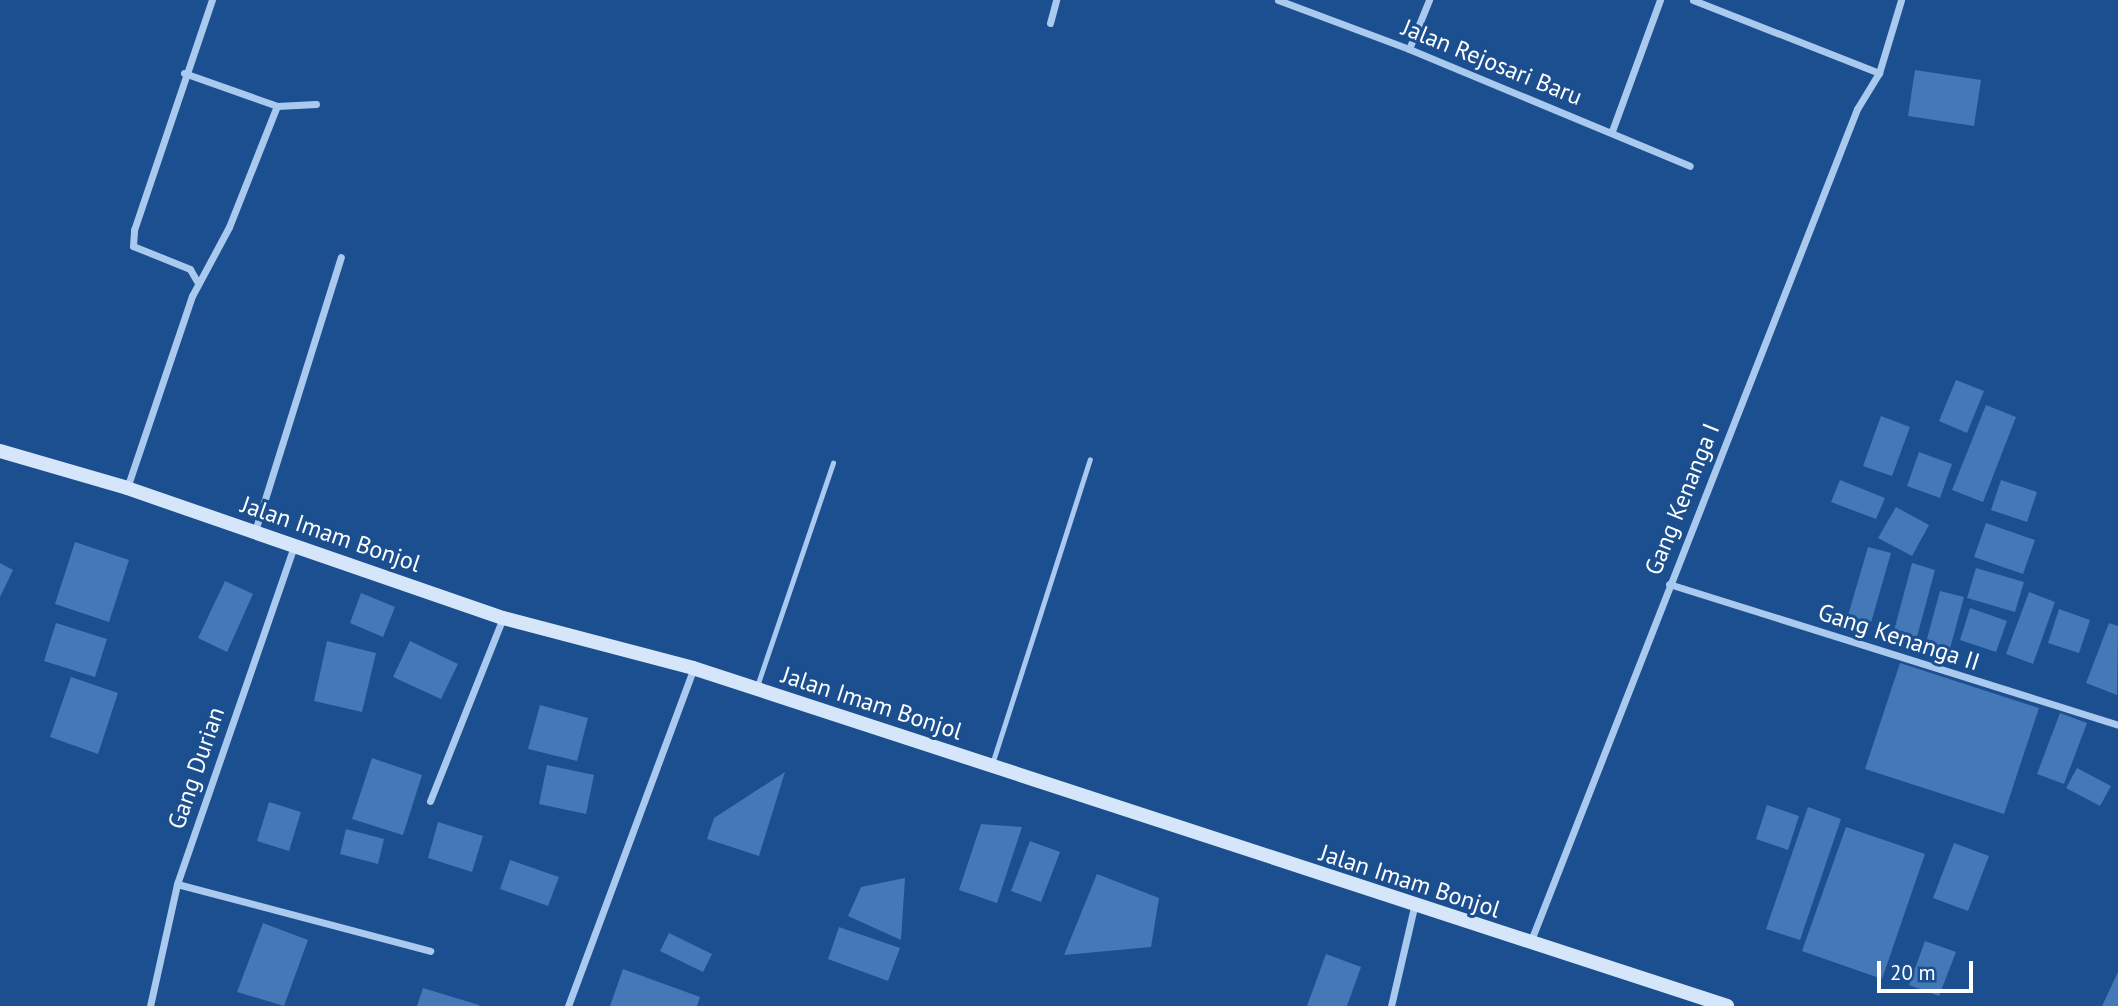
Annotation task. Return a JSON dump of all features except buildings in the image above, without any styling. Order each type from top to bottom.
[{"type":"main road","name":"Jalan Imam Bonjol","points":[[0,451],[127,488],[503,618],[693,668],[1414,907],[1727,1006]]},
{"type":"street","points":[[198,283],[190,269],[133,246],[134,230],[184,73],[212,0]]},
{"type":"street","points":[[1050,23],[1056,0]]},
{"type":"street","name":"Jalan Rejosari Baru","points":[[1278,0],[1409,49],[1612,131],[1690,166]]},
{"type":"street","points":[[1409,49],[1429,0]]},
{"type":"street","points":[[1612,131],[1660,0]]},
{"type":"street","points":[[1693,0],[1879,73],[1901,0]]},
{"type":"street","points":[[184,73],[276,106],[316,104]]},
{"type":"street","name":"Gang Kenanga I","points":[[1530,944],[1857,109],[1879,73]]},
{"type":"street","points":[[127,488],[160,382],[198,283],[229,227],[276,106]]},
{"type":"street","points":[[255,531],[341,257]]},
{"type":"street","name":"Gang Durian","points":[[150,1006],[177,884],[294,546]]},
{"type":"street","name":"Gang Kenanga II","points":[[1669,584],[2118,725]]},
{"type":"street","points":[[430,801],[503,618]]},
{"type":"street","points":[[568,1006],[693,668]]},
{"type":"street","points":[[177,884],[430,951]]},
{"type":"street","points":[[1391,1006],[1414,907]]},
{"type":"lane","points":[[991,767],[1090,458]]},
{"type":"lane","points":[[757,689],[833,463]]}]
